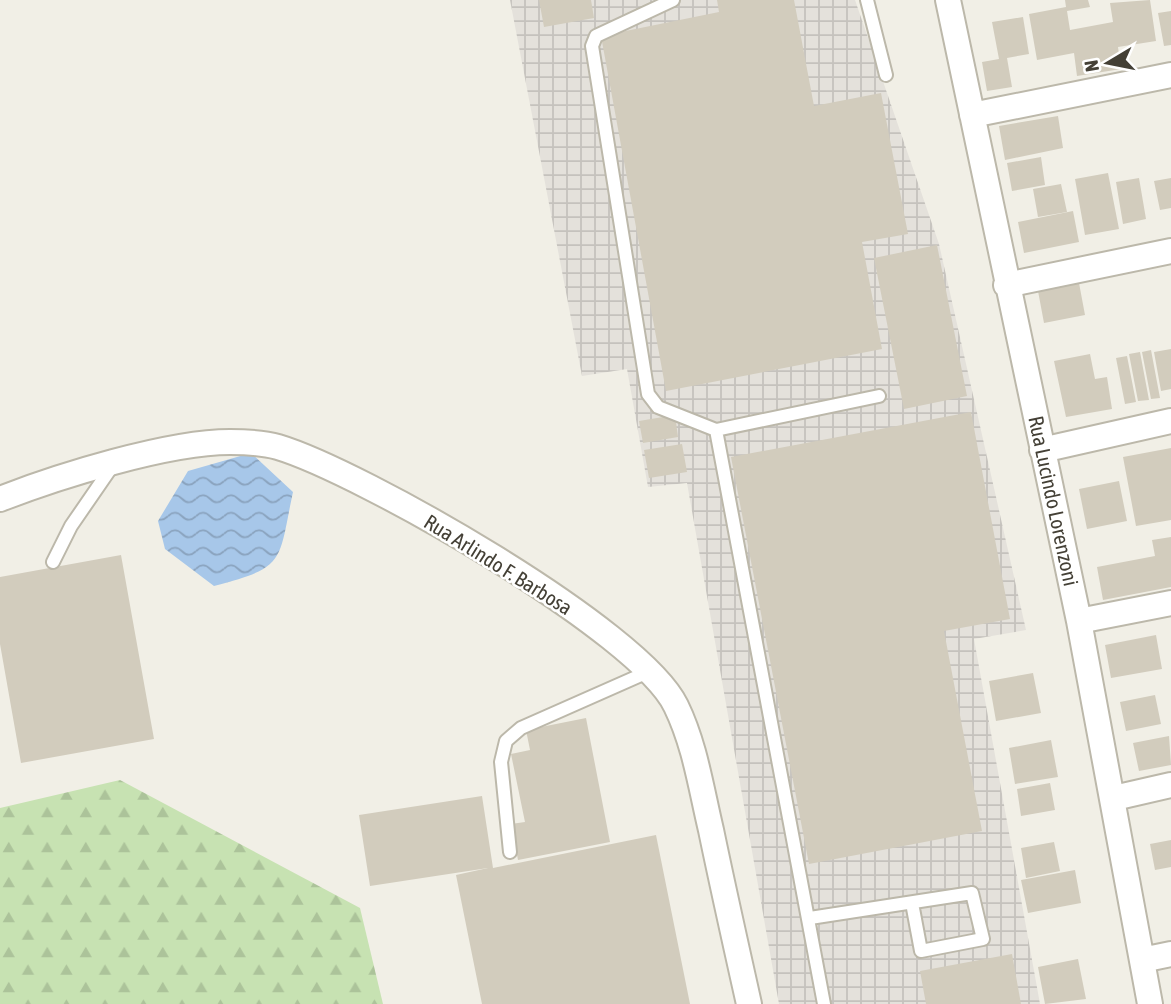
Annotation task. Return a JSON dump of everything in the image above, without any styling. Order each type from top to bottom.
[{"type":"street","name":"Rua Lucindo Lorenzoni","points":[[948,0],[1079,621],[1114,798],[1150,1004]]},
{"type":"street","points":[[972,115],[1171,75]]},
{"type":"street","points":[[1006,285],[1171,251]]},
{"type":"street","points":[[1042,450],[1171,421]]},
{"type":"street","name":"Rua Arlindo F. Barbosa","points":[[0,499],[113,465],[207,444],[229,442],[276,446],[328,467],[472,544],[563,602],[650,670],[675,704],[693,750],[749,1004]]},
{"type":"street","points":[[1079,621],[1171,603]]},
{"type":"street","points":[[1114,798],[1171,785]]},
{"type":"street","points":[[1142,960],[1171,954]]},
{"type":"lane","points":[[673,0],[596,36],[592,46],[648,394],[658,407],[716,430],[879,396]]},
{"type":"lane","points":[[867,0],[886,75]]},
{"type":"lane","points":[[716,430],[810,918],[824,1004]]},
{"type":"lane","points":[[53,562],[71,526],[113,465]]},
{"type":"lane","points":[[510,852],[500,762],[506,741],[521,728],[650,670]]},
{"type":"lane","points":[[810,918],[972,893],[983,939],[921,951],[912,903]]},
{"type":"shaded area","points":[[510,0],[855,0],[939,244],[1026,630],[974,639],[1040,1004],[779,1004],[687,483],[648,487],[627,369],[582,376]]},
{"type":"green space","points":[[120,780],[360,908],[383,1004],[0,1004],[0,808]]},
{"type":"water","points":[[251,453],[293,492],[285,534],[275,558],[267,566],[255,573],[214,586],[165,549],[158,521],[188,471]]},
{"type":"building","points":[[539,0],[591,0],[594,18],[544,27]]},
{"type":"building","points":[[717,0],[794,0],[814,106],[881,93],[908,234],[862,242],[882,349],[666,391],[601,36],[719,12]]},
{"type":"building","points":[[1065,0],[1088,0],[1090,7],[1067,11],[1070,30],[1113,22],[1110,3],[1150,0],[1156,41],[1118,47],[1121,69],[1077,76],[1074,53],[1037,60],[1029,14],[1066,7]]},
{"type":"building","points":[[1171,11],[1171,45],[1164,46],[1158,13]]},
{"type":"building","points":[[1023,17],[1029,54],[1007,58],[1012,87],[987,91],[982,62],[999,59],[992,22]]},
{"type":"building","points":[[1058,116],[1063,148],[1005,160],[999,126]]},
{"type":"building","points":[[1041,157],[1045,185],[1012,191],[1007,163]]},
{"type":"building","points":[[1108,173],[1119,229],[1085,235],[1075,179]]},
{"type":"building","points":[[1139,178],[1146,219],[1123,224],[1116,182]]},
{"type":"building","points":[[1171,178],[1171,208],[1160,210],[1154,181]]},
{"type":"building","points":[[1061,184],[1067,212],[1038,217],[1033,189]]},
{"type":"building","points":[[1073,211],[1079,242],[1024,253],[1018,222]]},
{"type":"building","points":[[937,245],[967,396],[904,409],[874,258]]},
{"type":"building","points":[[1079,283],[1085,315],[1044,323],[1038,291]]},
{"type":"building","points":[[1171,349],[1171,389],[1161,391],[1154,352]]},
{"type":"building","points":[[1151,350],[1160,398],[1151,399],[1142,352]]},
{"type":"building","points":[[1140,352],[1149,400],[1138,401],[1129,354]]},
{"type":"building","points":[[1090,354],[1095,379],[1107,377],[1112,409],[1066,417],[1054,361]]},
{"type":"building","points":[[1127,356],[1136,402],[1125,404],[1116,358]]},
{"type":"building","points":[[971,412],[1010,619],[944,631],[982,831],[809,864],[731,457]]},
{"type":"building","points":[[675,415],[678,437],[643,443],[639,421]]},
{"type":"building","points":[[682,444],[687,472],[649,478],[644,450]]},
{"type":"building","points":[[1171,448],[1171,520],[1136,526],[1123,457]]},
{"type":"building","points":[[1119,481],[1127,521],[1087,529],[1079,489]]},
{"type":"building","points":[[1171,537],[1171,587],[1103,600],[1097,567],[1155,556],[1152,540]]},
{"type":"building","points":[[121,555],[154,739],[21,763],[0,644],[0,577]]},
{"type":"building","points":[[1156,635],[1162,669],[1111,678],[1105,645]]},
{"type":"building","points":[[1033,673],[1041,713],[996,721],[989,681]]},
{"type":"building","points":[[1155,695],[1161,724],[1126,731],[1120,702]]},
{"type":"building","points":[[586,718],[610,842],[518,860],[511,824],[525,822],[511,754],[530,750],[526,730]]},
{"type":"building","points":[[1169,736],[1171,765],[1139,771],[1133,743]]},
{"type":"building","points":[[1051,740],[1058,777],[1015,784],[1009,748]]},
{"type":"building","points":[[1050,783],[1055,810],[1021,816],[1017,789]]},
{"type":"building","points":[[482,796],[493,868],[656,835],[690,1004],[482,1004],[456,875],[488,868],[370,886],[359,815]]},
{"type":"building","points":[[1171,840],[1171,867],[1155,870],[1150,844]]},
{"type":"building","points":[[1054,842],[1060,871],[1026,878],[1021,848]]},
{"type":"building","points":[[1075,870],[1081,903],[1028,913],[1021,880]]},
{"type":"building","points":[[1012,954],[1021,1004],[926,1004],[920,971]]},
{"type":"building","points":[[1078,959],[1086,999],[1045,1004],[1038,967]]}]
